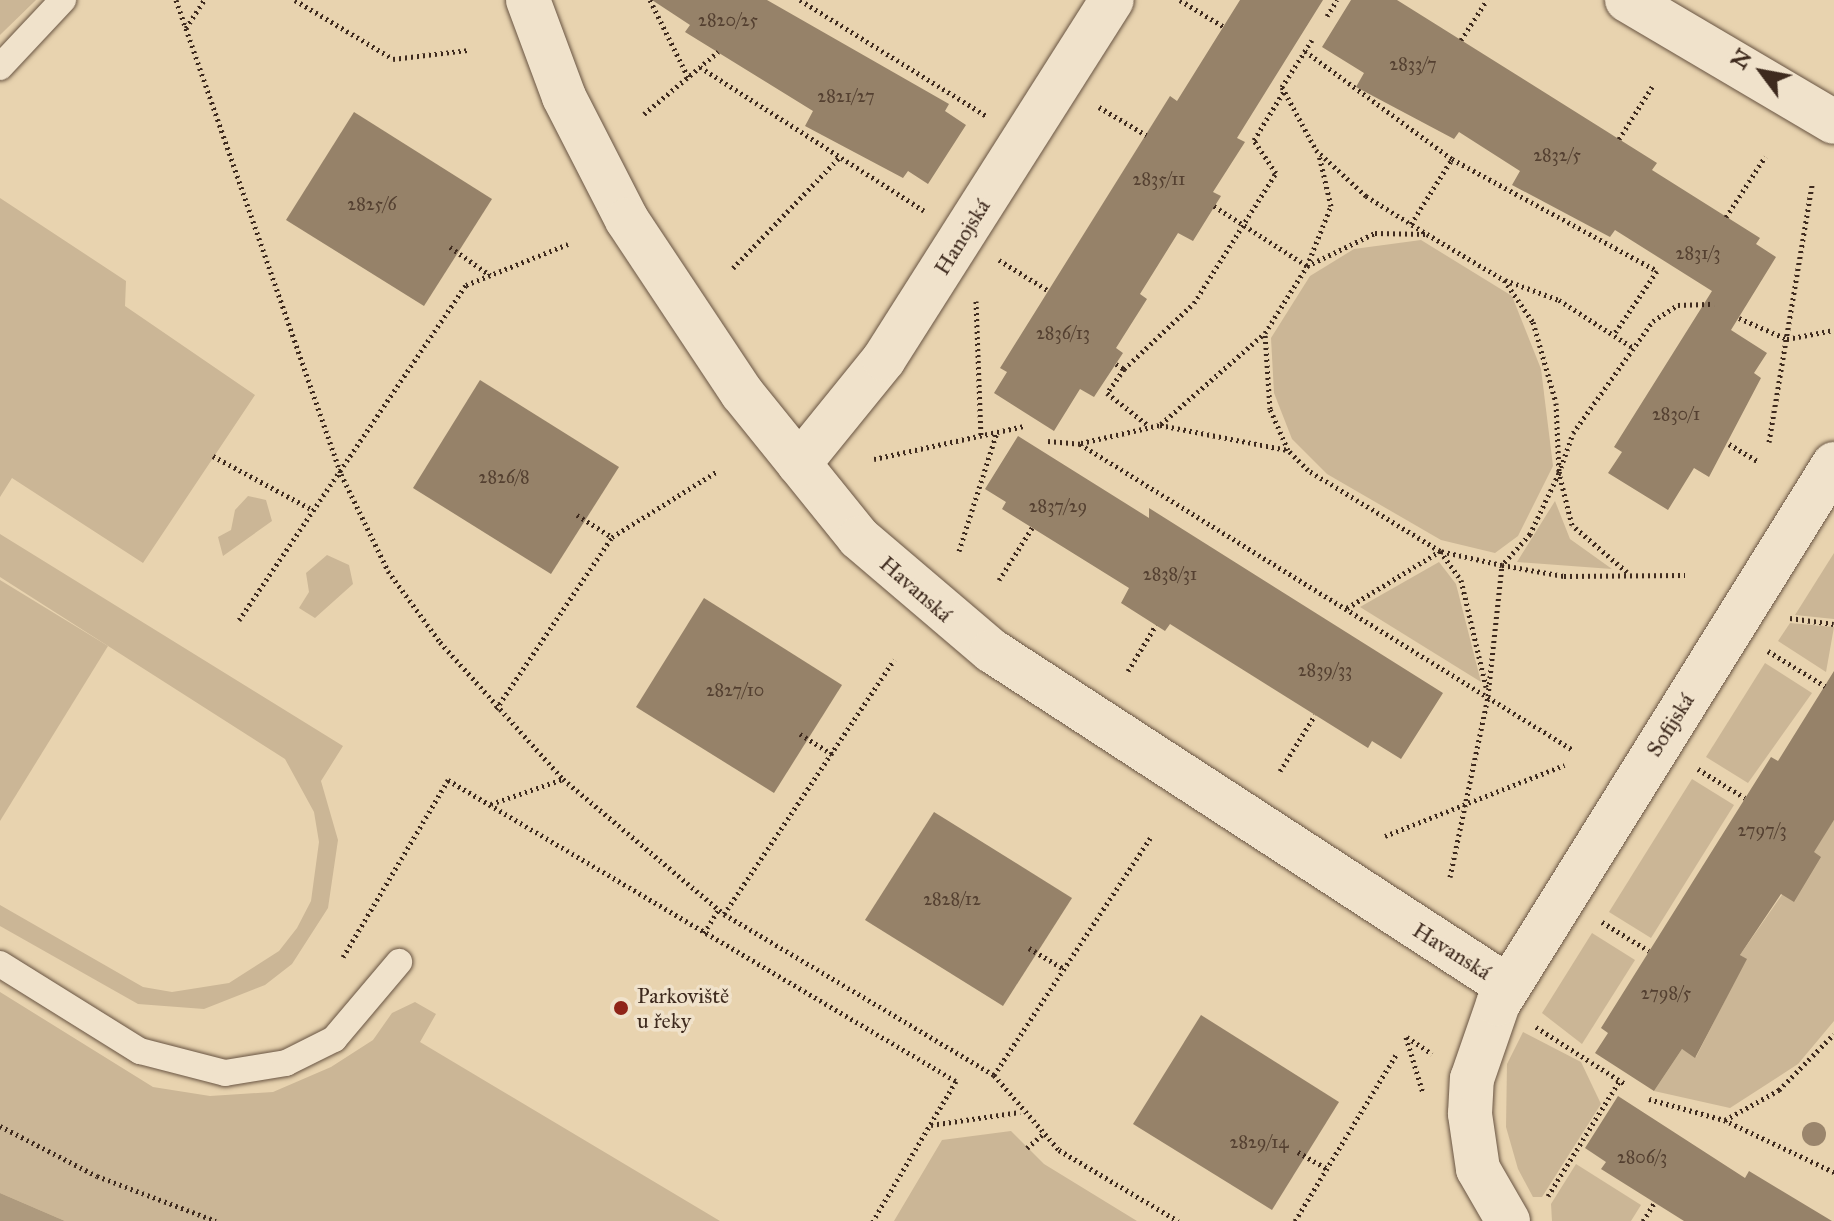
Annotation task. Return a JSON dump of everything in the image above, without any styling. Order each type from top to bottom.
[{"type":"street","name":"Havanská","points":[[528,0],[564,97],[627,220],[706,342],[859,538],[992,651],[1503,995]]},
{"type":"street","name":"Hanojská","points":[[799,464],[884,359],[1112,0]]},
{"type":"street","points":[[1627,0],[1834,122]]},
{"type":"street","name":"Sofijská","points":[[1526,1211],[1478,1169],[1470,1114],[1472,1079],[1503,995],[1834,464]]},
{"type":"lane","points":[[0,67],[63,0]]},
{"type":"lane","points":[[0,964],[140,1051],[225,1073],[286,1063],[334,1039],[399,962]]},
{"type":"path","points":[[176,0],[341,474],[388,571],[496,709],[563,779],[724,914],[994,1075],[1021,1112],[1043,1134],[1178,1221]]},
{"type":"path","points":[[186,29],[204,0]]},
{"type":"path","points":[[295,0],[393,59],[469,50]]},
{"type":"path","points":[[650,0],[688,77]]},
{"type":"path","points":[[800,0],[1024,140]]},
{"type":"path","points":[[1180,0],[1224,27]]},
{"type":"path","points":[[1327,16],[1337,0]]},
{"type":"path","points":[[1461,40],[1487,0]]},
{"type":"path","points":[[1150,427],[1107,393],[1124,369],[1194,303],[1276,173],[1254,140],[1312,40]]},
{"type":"path","points":[[1305,51],[1452,159],[1657,271],[1614,334]]},
{"type":"path","points":[[644,114],[718,52]]},
{"type":"path","points":[[700,67],[937,220]]},
{"type":"path","points":[[1619,139],[1652,87]]},
{"type":"path","points":[[1160,425],[1265,333],[1307,266],[1331,206],[1316,150],[1284,91]]},
{"type":"path","points":[[1088,100],[1146,135]]},
{"type":"path","points":[[1316,150],[1427,234],[1504,280],[1559,300],[1632,347]]},
{"type":"path","points":[[733,268],[840,157]]},
{"type":"path","points":[[1726,217],[1765,157]]},
{"type":"path","points":[[1411,224],[1452,159]]},
{"type":"path","points":[[1769,442],[1812,185]]},
{"type":"path","points":[[1214,206],[1307,266]]},
{"type":"path","points":[[1307,266],[1375,233],[1427,234]]},
{"type":"path","points":[[239,620],[311,509],[341,474],[466,285],[568,244]]},
{"type":"path","points":[[450,247],[490,275]]},
{"type":"path","points":[[991,255],[1049,291]]},
{"type":"path","points":[[1504,280],[1524,301],[1547,359],[1559,473],[1572,525],[1628,572]]},
{"type":"path","points":[[976,295],[981,435]]},
{"type":"path","points":[[1450,877],[1488,696],[1502,565],[1530,534],[1559,473],[1573,433],[1632,347],[1664,312],[1714,304]]},
{"type":"path","points":[[1739,318],[1787,339],[1834,330]]},
{"type":"path","points":[[1265,333],[1263,379],[1288,450],[1308,470],[1440,551],[1564,576],[1628,572],[1685,575]]},
{"type":"path","points":[[1116,364],[1124,369]]},
{"type":"path","points":[[1048,441],[1080,444],[1160,425],[1288,450]]},
{"type":"path","points":[[874,459],[1024,426]]},
{"type":"path","points":[[959,551],[997,432]]},
{"type":"path","points":[[1080,444],[1573,750]]},
{"type":"path","points":[[1729,444],[1757,461]]},
{"type":"path","points":[[213,456],[311,509]]},
{"type":"path","points":[[496,709],[612,537],[716,472]]},
{"type":"path","points":[[577,515],[612,537]]},
{"type":"path","points":[[999,580],[1032,528]]},
{"type":"path","points":[[1347,608],[1440,551]]},
{"type":"path","points":[[1440,551],[1461,580],[1488,696]]},
{"type":"path","points":[[1128,671],[1156,625]]},
{"type":"path","points":[[1760,647],[1825,686]]},
{"type":"path","points":[[724,914],[894,660]]},
{"type":"path","points":[[1280,771],[1315,715]]},
{"type":"path","points":[[800,734],[832,754]]},
{"type":"path","points":[[1687,763],[1745,798]]},
{"type":"path","points":[[1385,836],[1466,800],[1564,765]]},
{"type":"path","points":[[490,804],[563,779]]},
{"type":"path","points":[[343,957],[448,780],[956,1081],[873,1221]]},
{"type":"path","points":[[994,1075],[1150,838]]},
{"type":"path","points":[[704,933],[719,909]]},
{"type":"path","points":[[1591,915],[1649,951]]},
{"type":"path","points":[[1029,948],[1064,969]]},
{"type":"path","points":[[1503,995],[1622,1082],[1526,1211]]},
{"type":"path","points":[[1833,1035],[1834,1048]]},
{"type":"path","points":[[1724,1120],[1779,1090],[1833,1035]]},
{"type":"path","points":[[1406,1037],[1438,1058]]},
{"type":"path","points":[[1295,1221],[1397,1053]]},
{"type":"path","points":[[1649,1099],[1724,1120],[1834,1172]]},
{"type":"path","points":[[931,1126],[1021,1112]]},
{"type":"path","points":[[0,1126],[97,1176],[216,1221]]},
{"type":"path","points":[[1027,1148],[1043,1134]]},
{"type":"path","points":[[1298,1152],[1327,1169]]},
{"type":"path","points":[[1643,1221],[1655,1202]]},
{"type":"shaded area","points":[[0,0],[36,0],[0,35]]},
{"type":"shaded area","points":[[0,198],[126,281],[125,306],[255,395],[143,563],[12,478],[0,497]]},
{"type":"shaded area","points":[[1421,240],[1512,296],[1541,369],[1553,466],[1518,536],[1495,553],[1441,540],[1327,474],[1292,439],[1274,393],[1271,338],[1310,276],[1354,249]]},
{"type":"shaded area","points":[[248,496],[266,500],[272,521],[223,556],[218,537],[231,530],[235,510]]},
{"type":"shaded area","points":[[1555,501],[1570,539],[1612,569],[1517,562]]},
{"type":"shaded area","points":[[0,534],[343,746],[321,781],[338,840],[328,908],[292,964],[265,985],[204,1009],[138,1004],[0,926],[0,905],[143,987],[172,992],[229,983],[279,951],[297,928],[311,901],[319,842],[314,812],[285,759],[0,577]]},
{"type":"shaded area","points":[[1834,553],[1834,619],[1795,615]]},
{"type":"shaded area","points":[[327,555],[349,565],[353,584],[315,618],[299,608],[309,592],[306,573]]},
{"type":"shaded area","points":[[1439,562],[1456,584],[1481,682],[1360,607]]},
{"type":"shaded area","points":[[0,580],[108,646],[0,821]]},
{"type":"shaded area","points":[[1790,623],[1834,627],[1826,672],[1778,641]]},
{"type":"shaded area","points":[[1765,663],[1812,693],[1748,783],[1706,757]]},
{"type":"shaded area","points":[[1692,779],[1734,805],[1651,938],[1609,912]]},
{"type":"shaded area","points":[[1834,820],[1834,1021],[1798,1064],[1730,1108],[1654,1091],[1682,1049],[1696,1057],[1746,959],[1740,955]]},
{"type":"shaded area","points":[[1592,933],[1635,960],[1582,1044],[1542,1013]]},
{"type":"shaded area","points":[[0,992],[153,1087],[210,1096],[273,1092],[331,1067],[373,1040],[392,1013],[415,1002],[436,1014],[420,1042],[720,1221],[65,1221],[0,1193]]},
{"type":"shaded area","points":[[1523,1032],[1581,1062],[1601,1104],[1542,1197],[1533,1197],[1518,1169],[1506,1127],[1507,1064]]},
{"type":"shaded area","points":[[1011,1131],[1044,1164],[1137,1221],[894,1221],[942,1140]]},
{"type":"shaded area","points":[[1576,1164],[1641,1205],[1631,1221],[1552,1221],[1551,1204]]},
{"type":"shaded area","points":[[0,1193],[65,1221],[0,1221]]},
{"type":"building","points":[[652,0],[767,0],[949,104],[945,111],[966,125],[928,184],[908,171],[903,178],[805,126],[813,111],[685,32],[690,25]]},
{"type":"building","points":[[1240,0],[1323,0],[1237,138],[1245,142],[1213,192],[1221,196],[1193,241],[1178,233],[1140,294],[1147,299],[1116,348],[1123,353],[1094,397],[1080,389],[1054,431],[994,393],[1007,372],[1000,368],[1170,96],[1177,101]]},
{"type":"building","points":[[1351,0],[1397,0],[1657,163],[1652,170],[1760,238],[1756,244],[1776,257],[1731,330],[1767,353],[1754,373],[1761,378],[1709,477],[1694,468],[1668,510],[1608,473],[1622,452],[1614,447],[1712,291],[1615,230],[1610,237],[1512,185],[1520,171],[1459,132],[1454,139],[1356,87],[1364,73],[1322,47]]},
{"type":"building","points":[[354,112],[492,199],[424,306],[286,220]]},
{"type":"building","points":[[480,380],[619,467],[551,574],[413,488]]},
{"type":"building","points":[[1018,436],[1149,518],[1149,508],[1443,693],[1401,759],[1372,741],[1368,748],[1170,624],[1165,631],[1121,603],[1129,588],[1002,509],[1006,502],[985,489]]},
{"type":"building","points":[[704,598],[842,685],[774,793],[636,707]]},
{"type":"building","points":[[1834,671],[1834,820],[1814,852],[1821,857],[1794,902],[1781,894],[1740,955],[1747,959],[1695,1058],[1682,1049],[1654,1091],[1595,1053],[1608,1033],[1601,1028],[1771,757],[1778,761]]},
{"type":"building","points":[[934,812],[1072,898],[1003,1006],[865,920]]},
{"type":"building","points":[[1201,1015],[1339,1102],[1272,1210],[1133,1124]]},
{"type":"building","points":[[1618,1096],[1745,1178],[1749,1171],[1832,1221],[1684,1221],[1601,1169],[1606,1162],[1585,1148]]},
{"type":"place","name":"Parkoviště u řeky","points":[[621,1008]]}]
